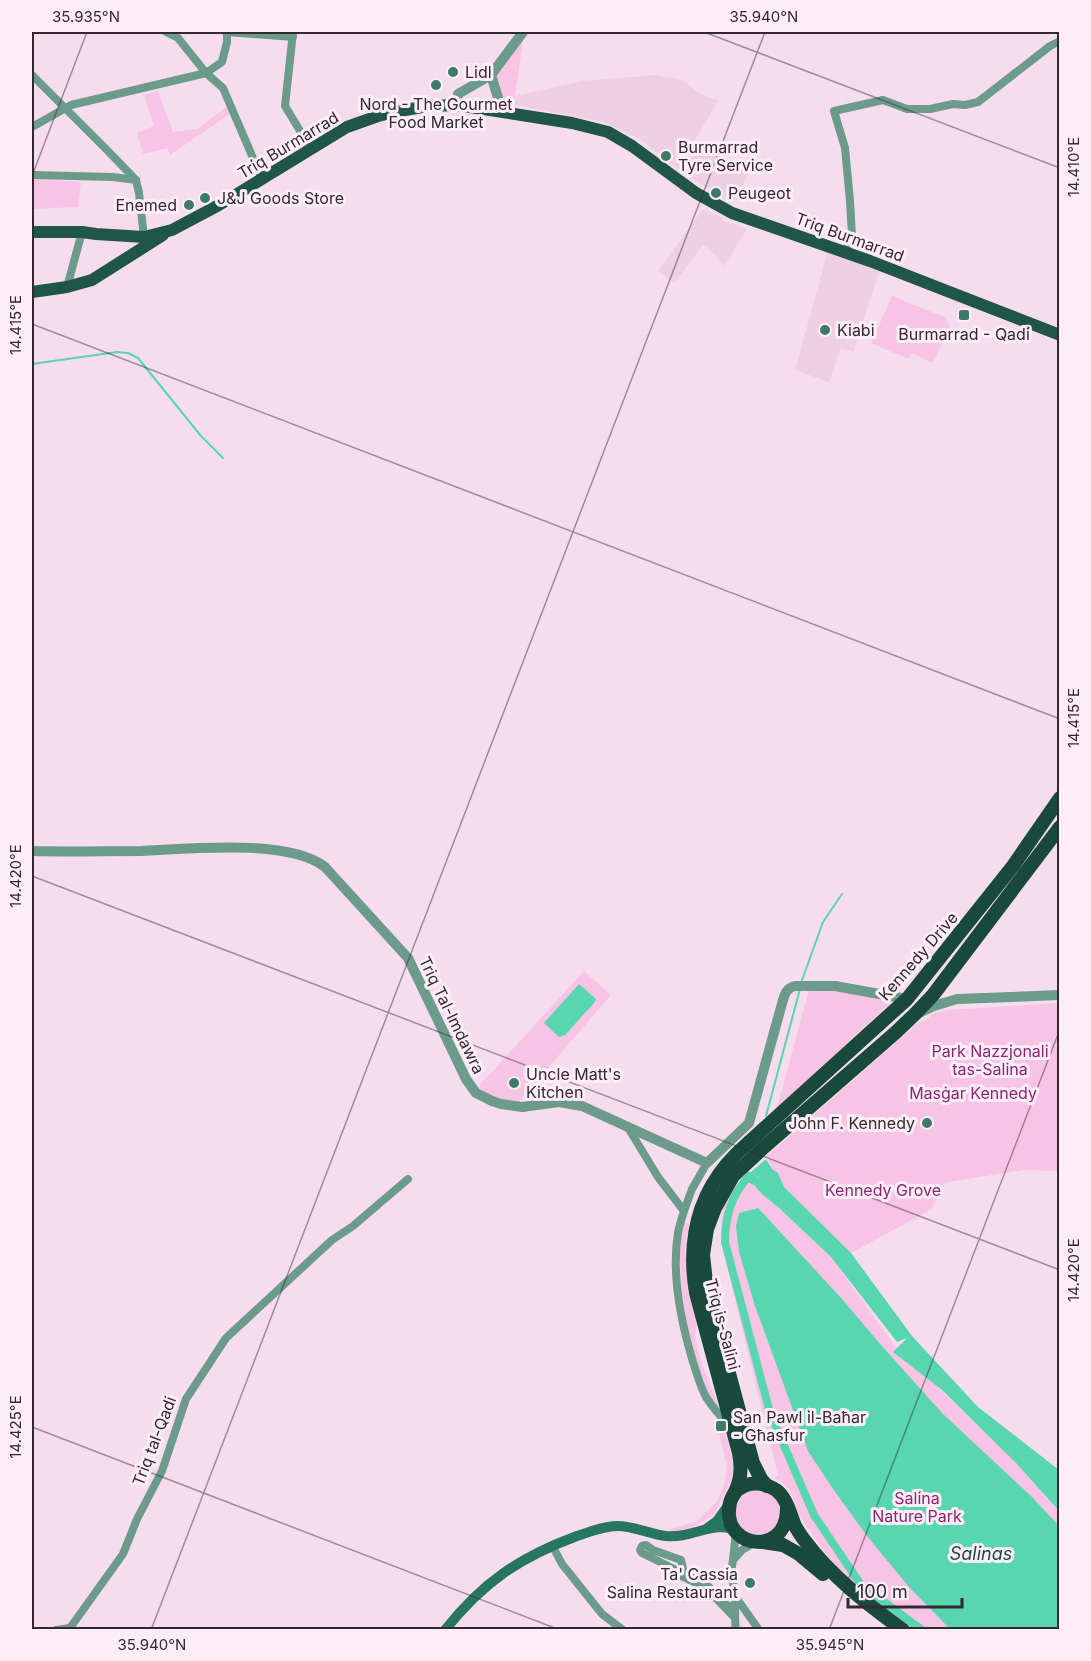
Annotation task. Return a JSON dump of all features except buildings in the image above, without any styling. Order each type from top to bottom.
[{"type":"highway","name":"Kennedy Drive","points":[[730,1170],[747,1144],[907,999],[1012,866],[1059,798]]},
{"type":"highway","name":"Kennedy Drive","points":[[730,1170],[763,1148],[914,1015],[944,981],[1059,827]]},
{"type":"highway","name":"Triq is-Salini","points":[[730,1170],[709,1190],[700,1211],[693,1239],[693,1275],[740,1453],[740,1484],[732,1499]]},
{"type":"highway","name":"Triq is-Salini","points":[[730,1170],[707,1229],[703,1254],[706,1291],[753,1463],[767,1486]]},
{"type":"highway","points":[[890,1629],[800,1554],[783,1545],[743,1538],[735,1531],[729,1511],[732,1499],[740,1489],[758,1482],[777,1491],[784,1499],[796,1528],[824,1565],[903,1629]]},
{"type":"highway","points":[[759,1542],[775,1537],[780,1532],[786,1522],[787,1507]]},
{"type":"main road","name":"Triq Burmarrad","points":[[32,232],[82,232],[144,237],[172,230],[219,205],[347,127],[378,116],[428,106],[458,105],[572,123],[608,132],[632,146],[696,193],[732,213],[845,252],[1059,335]]},
{"type":"main road","points":[[34,293],[92,280],[172,230]]},
{"type":"main road","points":[[704,1531],[717,1521],[732,1499]]},
{"type":"main road","points":[[445,1629],[462,1608],[507,1570],[552,1545],[595,1530],[617,1526],[666,1536],[685,1535],[719,1527],[735,1531]]},
{"type":"main road","points":[[435,1629],[451,1613],[462,1608]]},
{"type":"street","points":[[166,32],[178,38],[206,73],[222,88],[262,179]]},
{"type":"street","points":[[32,127],[70,105],[206,73],[222,62],[227,32],[293,34],[285,106],[311,149]]},
{"type":"street","points":[[458,105],[459,94],[491,75],[523,32]]},
{"type":"street","points":[[845,252],[852,236],[850,201],[844,148],[834,111],[883,100],[907,109],[930,109],[953,104],[971,105],[1059,41]]},
{"type":"street","points":[[32,75],[135,180],[139,193],[144,237]]},
{"type":"street","points":[[491,75],[502,111]]},
{"type":"street","points":[[116,177],[116,171],[121,164]]},
{"type":"street","points":[[32,175],[116,177],[135,180]]},
{"type":"street","points":[[67,287],[82,232]]},
{"type":"street","name":"Triq Tal-Imdawra","points":[[32,852],[230,848],[295,853],[313,859],[325,867],[408,958],[466,1079],[476,1093],[510,1106],[522,1107],[559,1102],[582,1106],[707,1163]]},
{"type":"street","points":[[944,981],[950,996],[957,999]]},
{"type":"street","points":[[734,1431],[706,1397],[686,1336],[678,1286],[676,1255],[678,1233],[692,1189],[707,1163],[749,1123],[785,993],[790,987],[835,986],[907,999]]},
{"type":"street","points":[[914,1015],[957,999],[1059,995]]},
{"type":"street","points":[[627,1126],[658,1177],[684,1211]]},
{"type":"street","name":"Triq tal-Qadi","points":[[56,1629],[70,1628],[123,1554],[137,1519],[162,1471],[186,1399],[226,1338],[332,1240],[353,1226],[408,1179]]},
{"type":"street","points":[[735,1531],[731,1568],[736,1629]]},
{"type":"street","points":[[733,1560],[742,1550],[759,1542]]},
{"type":"street","points":[[552,1545],[561,1564],[602,1614],[623,1629]]},
{"type":"street","points":[[646,1545],[653,1550],[681,1560],[684,1573],[709,1587],[735,1612],[698,1584],[642,1553],[640,1550],[642,1546],[646,1545]]},
{"type":"street","points":[[735,1596],[759,1629]]},
{"type":"shaded area","points":[[656,75],[682,80],[699,93],[718,101],[695,140],[750,171],[733,202],[685,174],[640,139],[600,121],[514,105],[515,96],[583,81]]},
{"type":"shaded area","points":[[703,209],[723,218],[723,221],[747,229],[724,266],[703,245],[674,283],[658,271]]},
{"type":"shaded area","points":[[828,251],[880,270],[853,352],[841,348],[829,382],[795,370]]},
{"type":"green space","points":[[523,40],[514,104],[505,104],[496,80],[497,75]]},
{"type":"green space","points":[[158,91],[173,132],[197,129],[228,106],[231,113],[170,155],[167,148],[143,154],[137,133],[154,126],[144,95]]},
{"type":"green space","points":[[32,179],[81,182],[78,207],[32,209]]},
{"type":"green space","points":[[892,296],[944,317],[950,326],[933,363],[912,353],[909,359],[871,343]]},
{"type":"green space","points":[[584,971],[611,995],[517,1104],[484,1095],[479,1086]]},
{"type":"green space","points":[[836,988],[878,996],[890,1003],[777,1108],[809,990]]},
{"type":"green space","name":"Masġar Kennedy","points":[[1059,1003],[1059,1171],[1023,1170],[943,1183],[932,1209],[851,1253],[784,1187],[778,1173],[772,1169],[767,1156],[919,1022],[926,1020],[933,1013]]},
{"type":"green space","name":"Salinas","points":[[743,1180],[754,1184],[831,1257],[894,1345],[1016,1463],[1059,1512],[1059,1629],[912,1629],[857,1588],[843,1575],[820,1546],[796,1511],[795,1501],[790,1491],[781,1481],[774,1478],[778,1475],[722,1246],[721,1217],[725,1202]]},
{"type":"green space","points":[[683,1223],[689,1223],[685,1248],[686,1267],[688,1293],[697,1320],[695,1337],[717,1406],[706,1389],[690,1341],[682,1291],[679,1248]]},
{"type":"green space","points":[[715,1413],[722,1421],[732,1457],[731,1480],[715,1513],[706,1520],[690,1528],[666,1530],[696,1522],[717,1502],[724,1486],[727,1468]]},
{"type":"green space","points":[[758,1490],[774,1497],[781,1513],[774,1529],[758,1536],[742,1529],[735,1513],[742,1497]]},
{"type":"water","points":[[579,984],[596,999],[565,1035],[559,1037],[544,1023]]},
{"type":"water","points":[[766,1159],[772,1169],[778,1173],[784,1187],[851,1253],[912,1336],[978,1407],[1059,1470],[1059,1511],[1016,1463],[942,1390],[893,1352],[907,1338],[897,1342],[831,1257],[754,1185],[743,1180],[749,1174],[760,1178],[750,1173]]},
{"type":"water","name":"Salinas","points":[[758,1208],[943,1414],[1032,1497],[1059,1526],[1059,1629],[950,1629],[909,1587],[867,1536],[833,1489],[808,1451],[755,1306],[739,1252],[736,1226],[739,1213]]},
{"type":"waterway","points":[[32,364],[117,352],[128,353],[138,358],[201,436],[223,458]]},
{"type":"waterway","points":[[801,983],[823,922],[842,894]]},
{"type":"waterway","points":[[766,1116],[800,989]]},
{"type":"waterway","points":[[753,1179],[749,1176],[734,1198],[726,1224],[725,1242],[770,1413],[814,1515],[861,1585],[922,1630]]},
{"type":"place","name":"Lidl","points":[[453,72]]},
{"type":"place","name":"Nord - The Gourmet Food Market","points":[[436,85]]},
{"type":"place","name":"Burmarrad Tyre Service","points":[[666,156]]},
{"type":"place","name":"Peugeot","points":[[716,193]]},
{"type":"place","name":"J&J Goods Store","points":[[205,198]]},
{"type":"place","name":"Enemed","points":[[189,205]]},
{"type":"place","name":"Burmarrad - Qadi","points":[[964,315]]},
{"type":"place","name":"Kiabi","points":[[825,330]]},
{"type":"place","name":"Uncle Matt's Kitchen","points":[[514,1083]]},
{"type":"place","name":"John F. Kennedy","points":[[927,1123]]},
{"type":"place","name":"San Pawl il-Baħar - Għasfur","points":[[721,1426]]},
{"type":"place","name":"Ta' Cassia Salina Restaurant","points":[[750,1583]]},
{"type":"park label","name":"Park Nazzjonali tas-Salina","points":[[990,1060]]},
{"type":"park label","name":"Kennedy Grove","points":[[883,1190]]},
{"type":"park label","name":"Salina Nature Park","points":[[917,1507]]}]
